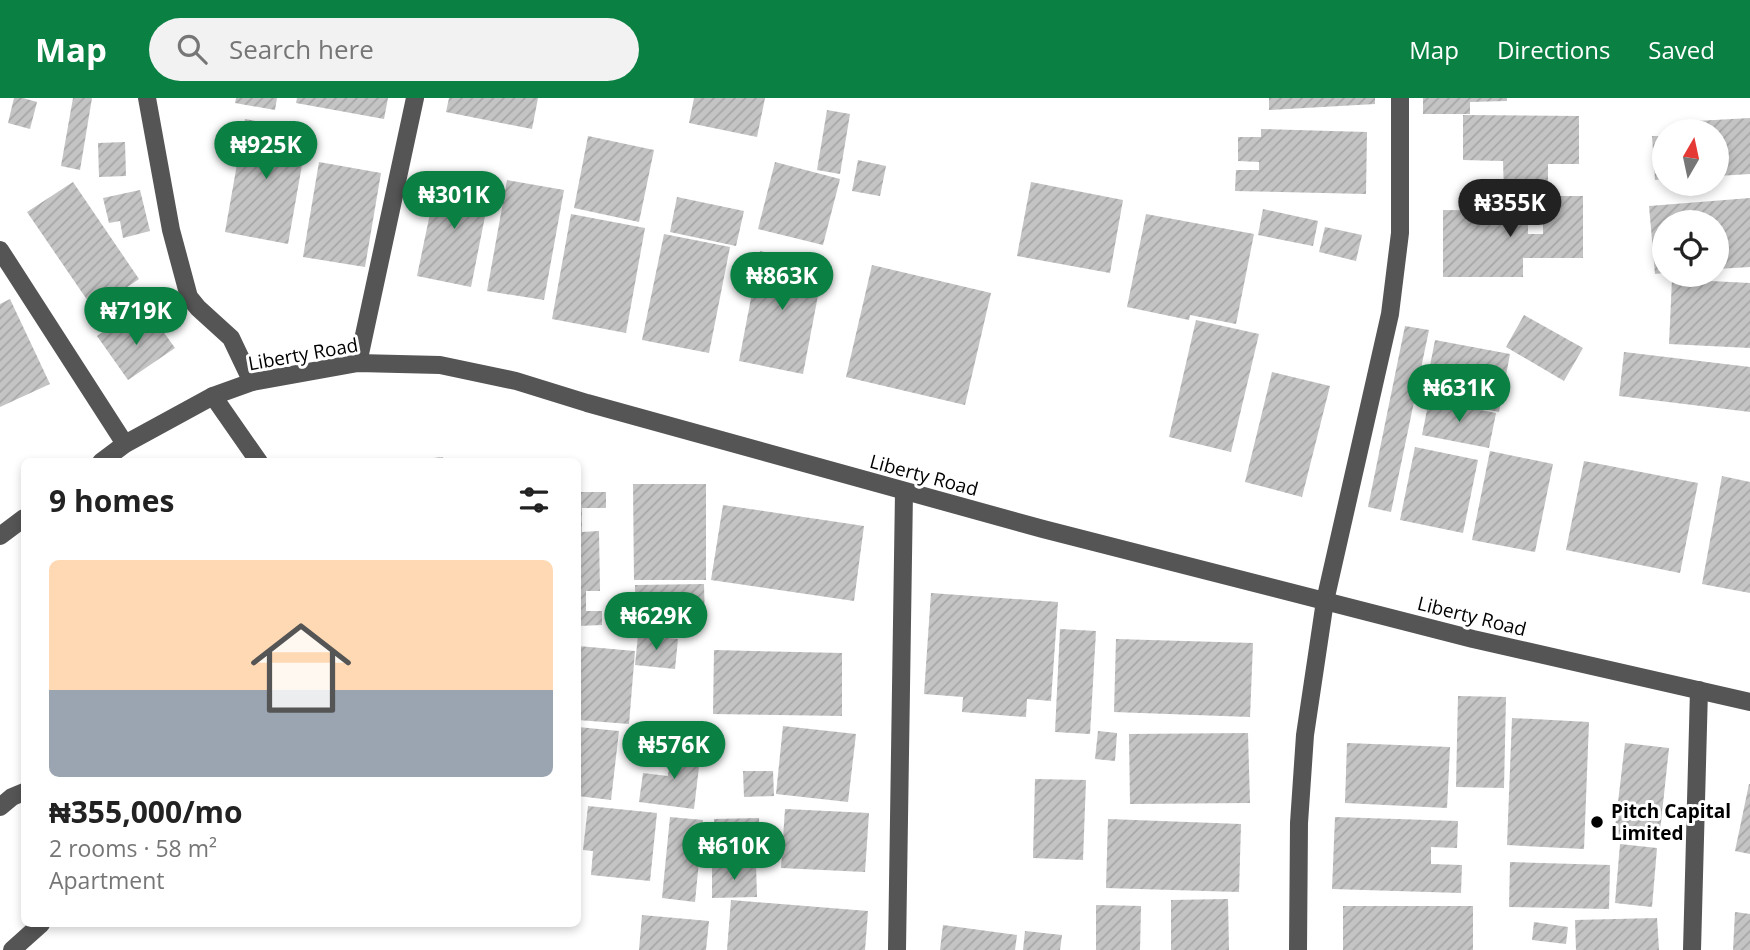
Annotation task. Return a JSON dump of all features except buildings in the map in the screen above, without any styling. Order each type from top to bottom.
[{"type":"street","points":[[147,98],[171,230],[189,297],[231,338],[252,382]]},
{"type":"street","points":[[358,363],[415,98]]},
{"type":"street","points":[[1298,950],[1299,823],[1306,735],[1325,601],[1390,314],[1400,233],[1400,98]]},
{"type":"street","points":[[0,250],[125,444]]},
{"type":"street","name":"Liberty Road","points":[[106,458],[125,444],[213,396],[252,382],[358,363],[440,365],[516,381],[1043,529],[1472,639],[1750,702]]},
{"type":"street","points":[[213,396],[256,458]]},
{"type":"street","points":[[897,950],[904,492]]},
{"type":"street","points":[[0,536],[21,520]]},
{"type":"street","points":[[1692,950],[1699,690]]},
{"type":"street","points":[[0,807],[21,793]]},
{"type":"street","points":[[12,950],[38,927]]},
{"type":"place","name":"Pitch Capital Limited","points":[[1597,822]]}]
